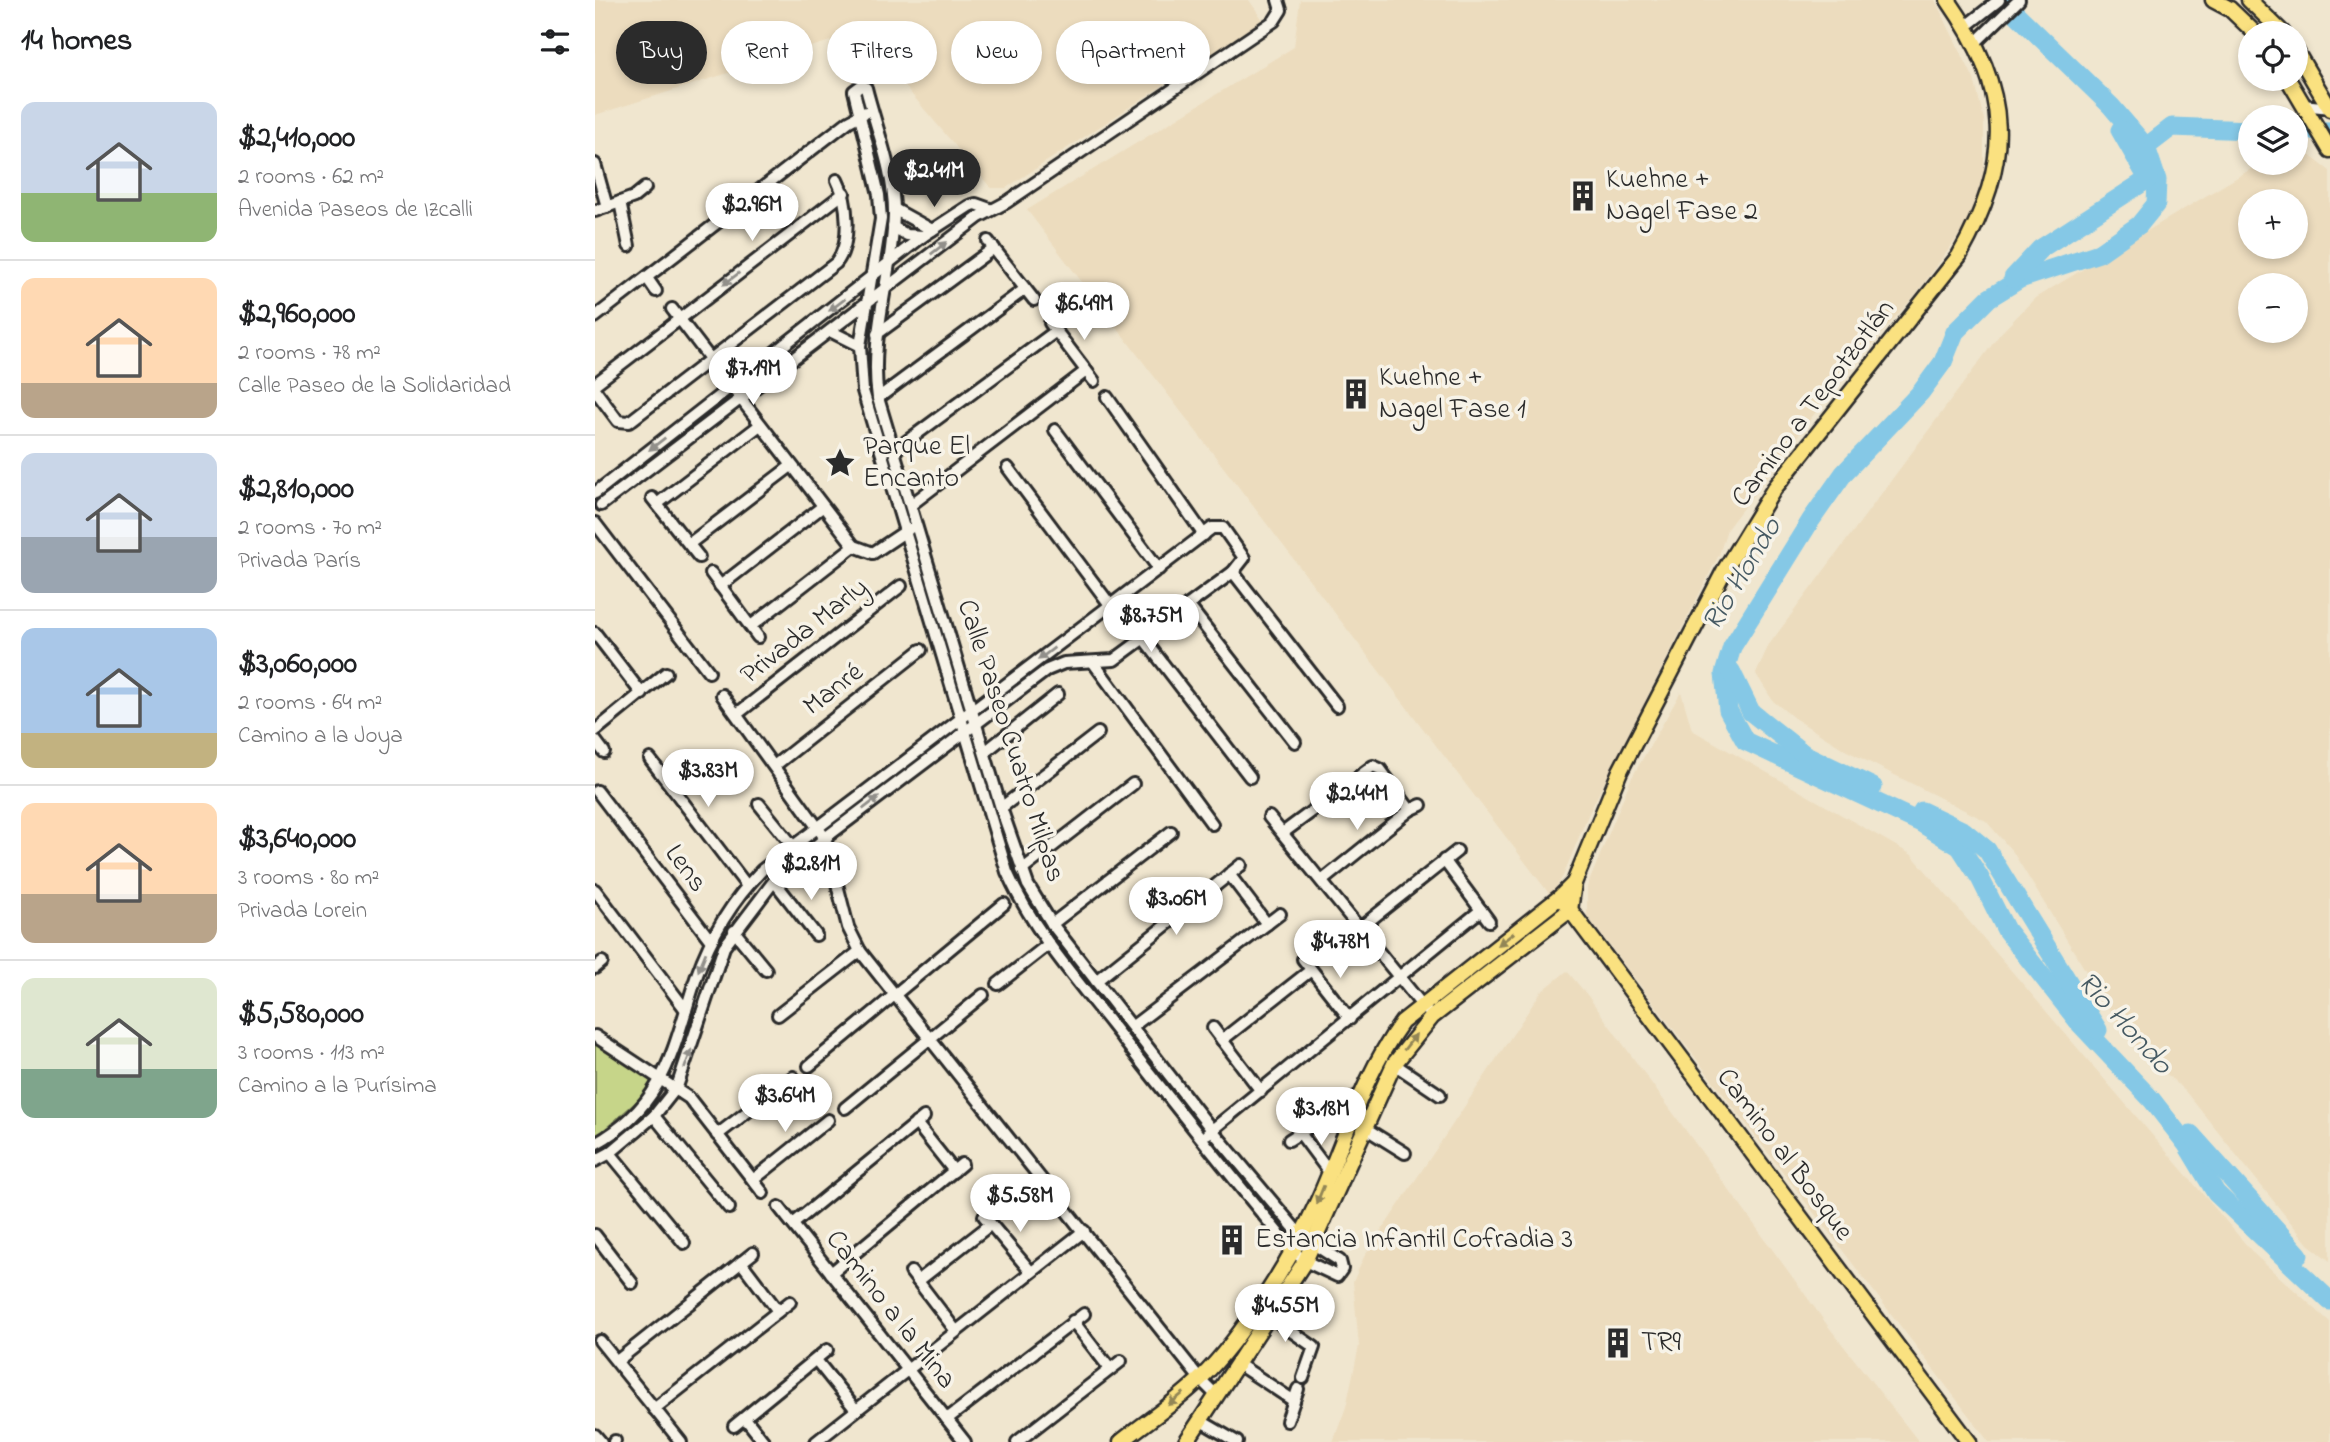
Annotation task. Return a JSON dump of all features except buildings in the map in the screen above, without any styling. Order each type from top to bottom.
[{"type":"main road","name":"Camino a Tepotzotlán","points":[[1121,1442],[1200,1379],[1227,1347],[1292,1250],[1307,1240],[1366,1128],[1394,1064],[1432,1017],[1570,910],[1574,883],[1634,741],[1731,559],[1774,489],[1959,256],[1980,218],[1993,186],[1998,122],[1991,89],[1975,43],[1948,0]]},
{"type":"main road","points":[[2213,0],[2242,21]]},
{"type":"main road","points":[[2249,0],[2271,21]]},
{"type":"main road","points":[[2308,71],[2330,108]]},
{"type":"main road","points":[[2308,112],[2328,147]]},
{"type":"main road","name":"Camino a Tepotzotlán","points":[[1186,1442],[1305,1261],[1307,1240],[1329,1172],[1386,1044],[1402,1022],[1421,1005],[1560,897],[1574,883]]},
{"type":"main road","name":"Camino al Bosque","points":[[1560,897],[1969,1442]]},
{"type":"street","points":[[597,498],[739,398],[990,209],[1007,202],[1274,21],[1281,10],[1278,0]]},
{"type":"street","points":[[1966,26],[1999,0]]},
{"type":"street","points":[[1975,43],[2019,0]]},
{"type":"street","name":"Calle Paseo Cuatro Milpas","points":[[859,86],[866,88],[871,109],[894,209],[888,287],[877,334],[874,371],[878,398],[1022,870],[1052,924],[1212,1130],[1307,1240],[1340,1261],[1342,1269],[1337,1276],[1305,1261],[1292,1250],[1200,1138],[1049,944],[1016,893],[1007,872],[867,409],[860,346],[881,219],[879,195],[854,91],[859,86]]},
{"type":"street","points":[[2308,109],[2330,108]]},
{"type":"street","points":[[595,317],[860,114],[871,109]]},
{"type":"street","points":[[595,164],[607,207]]},
{"type":"street","points":[[595,390],[618,421],[625,424],[837,263],[843,254],[844,193],[837,180]]},
{"type":"street","points":[[595,211],[634,197],[645,188]]},
{"type":"street","points":[[595,384],[675,314],[844,193]]},
{"type":"street","points":[[620,202],[629,246]]},
{"type":"street","points":[[709,672],[595,523],[597,498],[730,386],[928,233],[969,206],[976,204],[990,209]]},
{"type":"street","points":[[894,209],[928,233]]},
{"type":"street","points":[[893,228],[907,235],[928,233]]},
{"type":"street","points":[[877,334],[991,245],[1034,300]]},
{"type":"street","points":[[647,278],[656,291]]},
{"type":"street","points":[[878,398],[1025,289]]},
{"type":"street","points":[[675,314],[854,546],[873,553],[916,523]]},
{"type":"street","points":[[895,450],[1053,327],[1094,381]]},
{"type":"street","points":[[829,331],[851,339],[860,346]]},
{"type":"street","points":[[912,504],[1086,371]]},
{"type":"street","points":[[1107,397],[1204,535]]},
{"type":"street","points":[[699,557],[655,501],[760,425]]},
{"type":"street","points":[[1055,430],[1159,569]]},
{"type":"street","points":[[689,544],[791,466]]},
{"type":"street","points":[[1008,468],[1111,606]]},
{"type":"street","points":[[720,586],[822,507]]},
{"type":"street","points":[[595,1144],[626,1122],[663,1079],[711,941],[747,886],[792,845],[1212,528],[1223,528],[1242,552],[1243,563],[1233,572],[1114,660],[1063,663],[1053,667],[825,838],[774,881],[734,931],[712,976],[695,1040],[677,1087],[654,1116],[610,1153],[595,1161]]},
{"type":"street","points":[[751,626],[854,546]]},
{"type":"street","points":[[1233,572],[1337,706]]},
{"type":"street","points":[[711,573],[758,637]]},
{"type":"street","name":"Privada Marly","points":[[737,714],[901,586]]},
{"type":"street","points":[[1188,605],[1294,742]]},
{"type":"street","points":[[595,633],[642,694]]},
{"type":"street","points":[[1145,639],[1251,778]]},
{"type":"street","name":"Manré","points":[[774,766],[921,650]]},
{"type":"street","points":[[1093,662],[1212,824]]},
{"type":"street","points":[[595,731],[666,673]]},
{"type":"street","points":[[985,752],[1058,694]]},
{"type":"street","points":[[722,695],[825,838],[848,927],[860,951],[1200,1379],[1216,1395]]},
{"type":"street","points":[[1001,808],[1098,733]]},
{"type":"street","points":[[595,740],[604,752]]},
{"type":"street","points":[[650,759],[747,886]]},
{"type":"street","points":[[1284,832],[1373,766],[1380,769],[1416,807],[1323,880]]},
{"type":"street","points":[[1022,870],[1133,784]]},
{"type":"street","name":"Lens","points":[[597,791],[711,941]]},
{"type":"street","points":[[759,804],[792,845]]},
{"type":"street","points":[[1269,817],[1284,832],[1432,1017]]},
{"type":"street","points":[[1052,924],[1171,832]]},
{"type":"street","points":[[1360,928],[1457,851]]},
{"type":"street","points":[[1444,860],[1489,921]]},
{"type":"street","points":[[1096,981],[1241,865]]},
{"type":"street","points":[[1229,874],[1267,924]]},
{"type":"street","points":[[774,881],[816,935]]},
{"type":"street","points":[[1016,893],[1028,885]]},
{"type":"street","points":[[595,890],[686,1010]]},
{"type":"street","points":[[809,1066],[1004,904]]},
{"type":"street","points":[[1200,1138],[1350,1019],[1481,909]]},
{"type":"street","points":[[1133,1026],[1280,914]]},
{"type":"street","points":[[734,931],[766,970]]},
{"type":"street","points":[[998,984],[1049,944]]},
{"type":"street","points":[[778,1015],[860,951]]},
{"type":"street","points":[[1303,959],[1350,1019]]},
{"type":"street","points":[[1070,971],[1081,962]]},
{"type":"street","points":[[1222,1040],[1311,970]]},
{"type":"street","points":[[845,1108],[983,995]]},
{"type":"street","points":[[1213,1028],[1261,1091]]},
{"type":"street","points":[[595,1036],[677,1087],[689,1098],[763,1193]]},
{"type":"street","points":[[1394,1064],[1440,1094]]},
{"type":"street","points":[[717,1135],[793,1077]]},
{"type":"street","points":[[1289,1140],[1363,1093]]},
{"type":"street","points":[[654,1116],[729,1208]]},
{"type":"street","points":[[753,1180],[828,1119]]},
{"type":"street","points":[[793,1224],[920,1120],[958,1168],[831,1273]]},
{"type":"street","points":[[1366,1128],[1405,1153]]},
{"type":"street","points":[[1300,1133],[1329,1172]]},
{"type":"street","points":[[610,1153],[684,1243]]},
{"type":"street","name":"Camino a la Mina","points":[[779,1207],[965,1442]]},
{"type":"street","points":[[956,1331],[915,1277],[987,1220],[1031,1272]]},
{"type":"street","points":[[815,1442],[1084,1231]]},
{"type":"street","points":[[595,1236],[632,1283]]},
{"type":"street","points":[[617,1361],[753,1253]]},
{"type":"street","points":[[741,1262],[778,1311]]},
{"type":"street","points":[[654,1409],[790,1302]]},
{"type":"street","points":[[947,1419],[1084,1314]]},
{"type":"street","points":[[1268,1315],[1314,1347],[1303,1378]]},
{"type":"street","points":[[1073,1321],[1110,1369]]},
{"type":"street","points":[[600,1340],[681,1442]]},
{"type":"street","points":[[734,1426],[827,1350]]},
{"type":"street","points":[[816,1360],[856,1410]]},
{"type":"street","points":[[1017,1442],[1121,1361]]},
{"type":"street","points":[[1238,1364],[1294,1401]]},
{"type":"street","points":[[1287,1421],[1298,1389]]},
{"type":"street","points":[[745,1418],[764,1442]]},
{"type":"street","points":[[1199,1420],[1237,1442]]},
{"type":"street","points":[[595,1434],[601,1442]]},
{"type":"shaded area","points":[[595,0],[1249,0],[1263,20],[1210,55],[1210,21],[1056,21],[1056,84],[1165,84],[1006,188],[991,188],[903,84],[937,84],[937,21],[827,21],[827,42],[813,46],[813,21],[721,21],[721,75],[707,80],[707,21],[616,21],[616,84],[694,84],[595,115]]},
{"type":"shaded area","points":[[1300,0],[1935,0],[1974,79],[1984,120],[1984,184],[1963,230],[1916,294],[1837,384],[1727,529],[1719,555],[1588,815],[1563,876],[1551,896],[1027,210],[1294,47]]},
{"type":"shaded area","points":[[2308,154],[2330,171],[2330,1261],[2308,1244],[2185,1091],[2125,1035],[2013,852],[1986,821],[1847,751],[1794,718],[1773,701],[1756,674],[1768,646],[2000,334],[2035,298],[2241,175],[2308,175]]},
{"type":"shaded area","points":[[1681,692],[1692,730],[1912,855],[2255,1255],[2330,1322],[2330,1442],[1989,1442],[1587,916],[1587,887],[1631,779]]},
{"type":"shaded area","points":[[1567,971],[1588,996],[1828,1326],[1919,1442],[1333,1442],[1346,1407],[1359,1346],[1353,1282],[1364,1257],[1541,992]]},
{"type":"green space","points":[[595,1036],[663,1079],[595,1138]]},
{"type":"waterway","name":"Rio Hondo","points":[[2002,0],[2111,106],[2146,147],[2157,180],[2156,204],[2139,225],[2099,253],[2020,279],[1989,298],[1955,332],[1943,362],[1921,392],[1844,473],[1811,520],[1732,647],[1724,674],[1728,710],[1745,741],[1921,823],[1960,847],[1980,878],[2006,930],[2081,1025],[2152,1100],[2187,1145],[2216,1193],[2330,1301]]},
{"type":"waterway","points":[[2146,147],[2172,127],[2238,130]]},
{"type":"waterway","points":[[2013,278],[2040,249],[2148,179],[2120,130]]},
{"type":"waterway","points":[[2308,130],[2330,131]]},
{"type":"waterway","points":[[1731,671],[1751,712],[1804,754],[1873,787]]},
{"type":"waterway","points":[[1922,811],[1964,831],[1987,850],[2098,1030]]},
{"type":"waterway","points":[[2191,1134],[2299,1255]]},
{"type":"place","name":"Kuehne + Nagel Fase 2","points":[[1583,196]]},
{"type":"place","name":"Kuehne + Nagel Fase 1","points":[[1356,394]]},
{"type":"place","name":"Parque El Encanto","points":[[840,463]]},
{"type":"place","name":"Estancia Infantil Cofradia 3","points":[[1232,1240]]},
{"type":"place","name":"TR9","points":[[1618,1343]]}]
